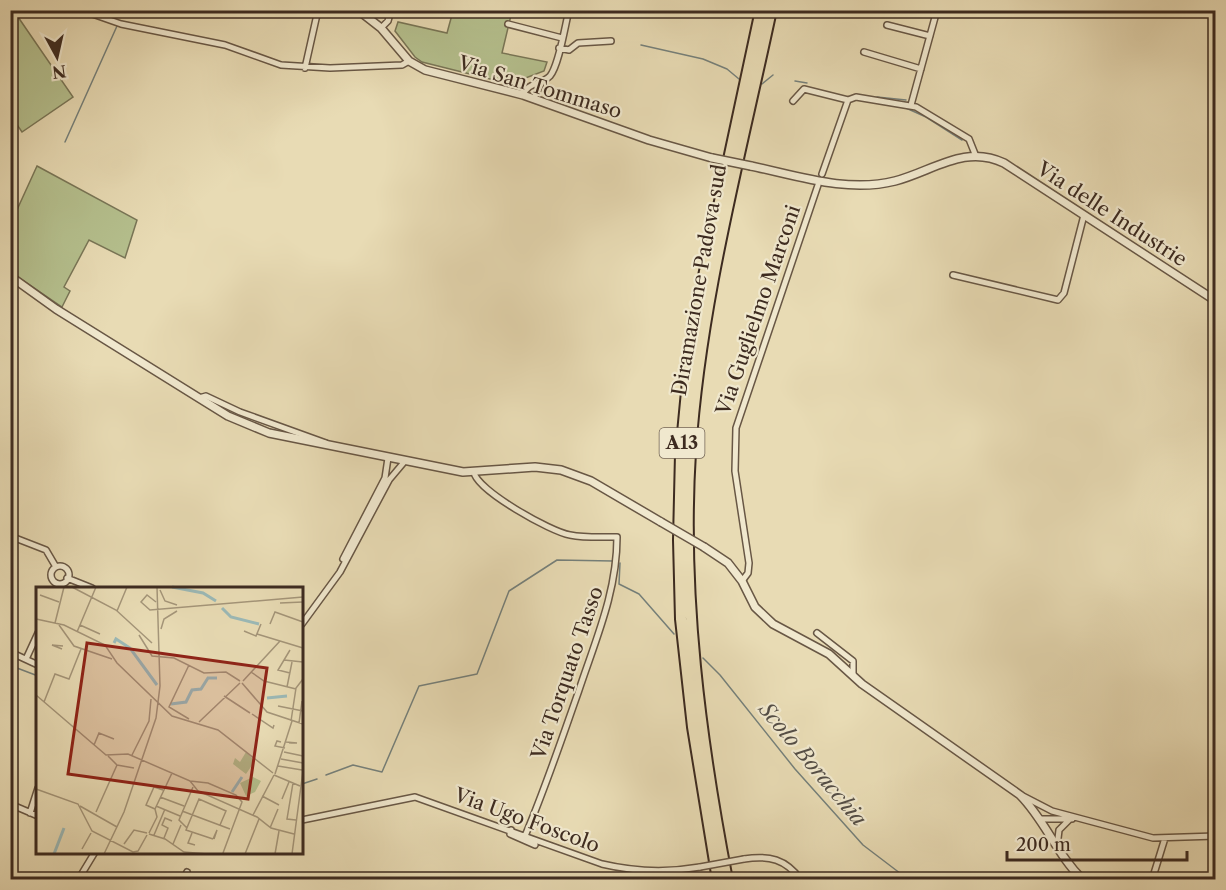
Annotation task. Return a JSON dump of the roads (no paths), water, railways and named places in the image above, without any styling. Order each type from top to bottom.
[{"type":"highway","name":"Diramazione Padova sud","points":[[718,879],[693,727],[681,619],[679,540],[681,454],[690,360],[704,276],[761,10]]},
{"type":"highway","name":"Diramazione Padova sud","points":[[727,879],[695,673],[688,538],[690,452],[699,363],[714,277],[771,10]]},
{"type":"street","points":[[81,10],[121,24],[225,45],[281,65],[305,68],[402,65],[409,61],[381,28],[358,10]]},
{"type":"street","points":[[305,68],[318,10]]},
{"type":"street","points":[[381,28],[388,21],[391,10]]},
{"type":"street","points":[[534,98],[542,82],[552,73],[569,10]]},
{"type":"street","points":[[911,105],[937,10]]},
{"type":"street","points":[[508,24],[562,38]]},
{"type":"street","points":[[887,25],[930,36]]},
{"type":"street","points":[[559,48],[569,50],[578,44],[611,41]]},
{"type":"street","points":[[864,52],[921,69]]},
{"type":"street","name":"Via San Tommaso","points":[[409,61],[425,70],[534,98],[649,140],[712,158],[858,186],[894,181],[975,154],[989,156]]},
{"type":"street","points":[[523,95],[529,86],[542,82]]},
{"type":"street","points":[[793,101],[804,89],[848,100],[865,98],[911,105],[969,139],[975,154]]},
{"type":"street","points":[[822,174],[848,100]]},
{"type":"street","name":"Via delle Industrie","points":[[989,156],[1215,301]]},
{"type":"street","name":"Via Guglielmo Marconi","points":[[742,581],[748,573],[749,563],[735,471],[736,428],[818,185]]},
{"type":"street","points":[[953,275],[1058,300],[1064,293],[1084,215]]},
{"type":"street","points":[[10,276],[56,309],[228,416],[269,433],[332,448],[474,472],[535,467],[561,470],[591,481],[728,563],[763,616],[820,649],[853,676],[1020,795],[1052,812],[1154,838],[1215,836]]},
{"type":"street","points":[[303,618],[329,582],[352,544],[387,473],[388,458]]},
{"type":"street","points":[[303,623],[340,572],[389,480],[405,461]]},
{"type":"street","name":"Via Torquato Tasso","points":[[474,472],[477,483],[518,510],[560,532],[617,537],[613,587],[600,630],[558,754],[525,836]]},
{"type":"street","points":[[10,536],[46,550],[56,567],[66,569],[67,578],[63,583],[55,586],[51,575],[56,567]]},
{"type":"street","points":[[67,578],[90,587]]},
{"type":"street","points":[[817,633],[853,661],[853,676]]},
{"type":"street","points":[[26,658],[36,637]]},
{"type":"street","points":[[10,652],[36,664]]},
{"type":"street","points":[[30,813],[36,794]]},
{"type":"street","points":[[1020,795],[1040,818],[1057,847],[1083,879]]},
{"type":"street","name":"Via Ugo Foscolo","points":[[303,820],[415,797],[602,864],[630,871],[654,872],[768,857],[778,860],[801,879]]},
{"type":"street","points":[[10,804],[36,815]]},
{"type":"street","points":[[1040,818],[1046,812],[1052,812]]},
{"type":"street","points":[[1040,818],[1078,819]]},
{"type":"street","points":[[1057,847],[1059,830],[1069,819]]},
{"type":"street","points":[[511,830],[510,834],[535,845]]},
{"type":"street","points":[[1152,879],[1165,838]]},
{"type":"street","points":[[78,879],[94,854]]},
{"type":"street","points":[[184,879],[187,872]]},
{"type":"waterway","points":[[65,142],[117,26]]},
{"type":"waterway","points":[[641,45],[703,59],[727,69],[739,79]]},
{"type":"waterway","points":[[762,84],[773,75]]},
{"type":"waterway","points":[[795,81],[807,83]]},
{"type":"waterway","points":[[877,97],[906,100]]},
{"type":"waterway","points":[[906,108],[926,117],[962,140]]},
{"type":"waterway","name":"Scolo Boracchia","points":[[326,775],[353,765],[382,772],[419,686],[477,674],[509,591],[557,560],[613,561]]},
{"type":"waterway","name":"Scolo Boracchia","points":[[620,563],[619,584],[639,594],[674,634]]},
{"type":"waterway","name":"Scolo Boracchia","points":[[703,658],[720,675],[795,769],[863,845],[909,880]]},
{"type":"waterway","name":"Scolo Boracchia","points":[[10,669],[17,668],[36,675]]},
{"type":"waterway","name":"Scolo Boracchia","points":[[303,784],[317,779]]}]
